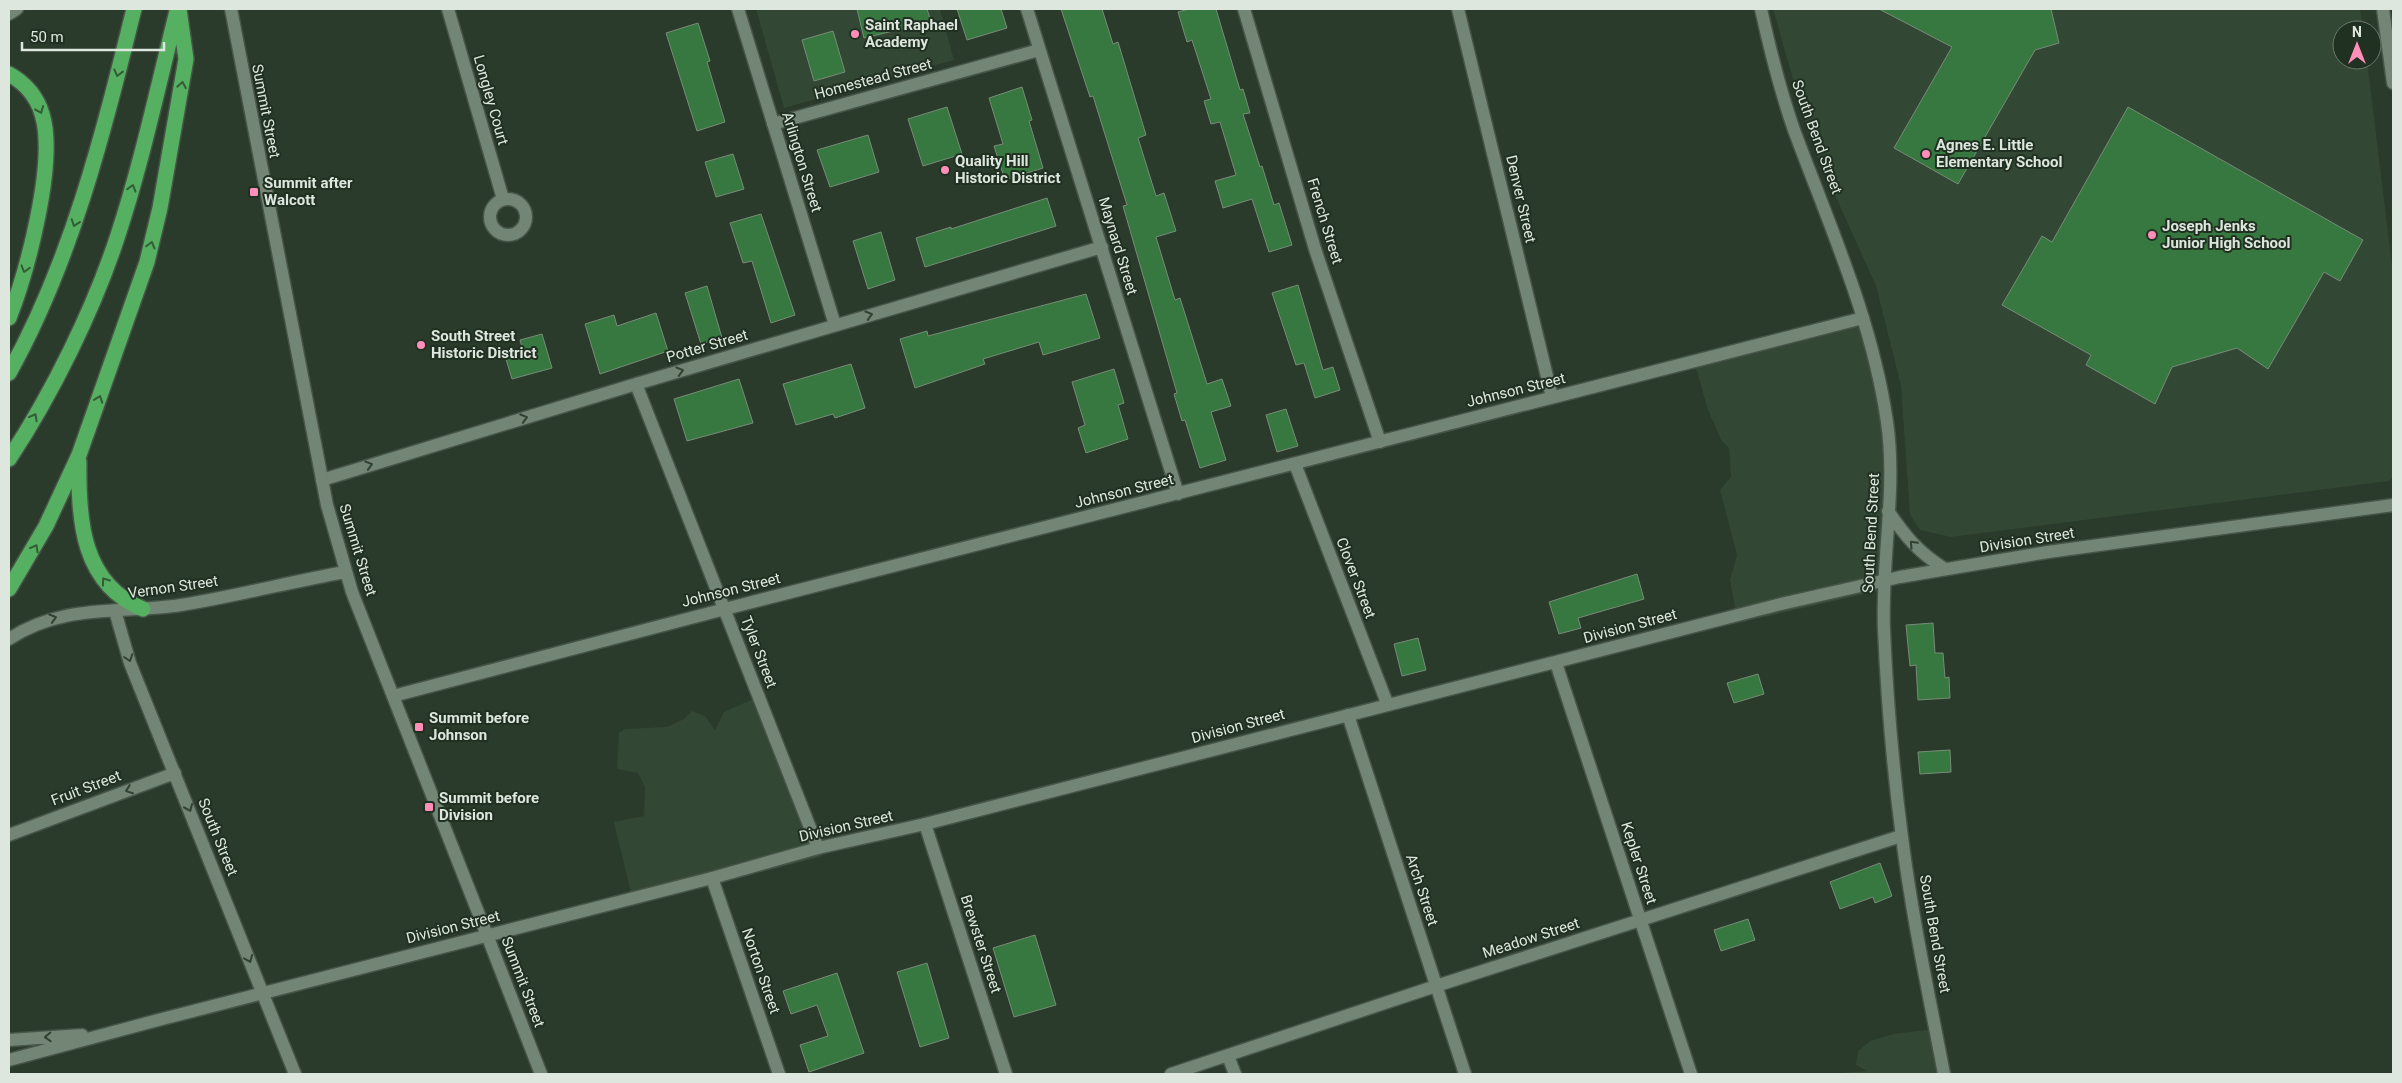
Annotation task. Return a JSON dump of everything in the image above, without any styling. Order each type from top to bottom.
[{"type":"highway","points":[[9,373],[43,305],[75,224],[101,142],[134,9]]},
{"type":"highway","points":[[9,589],[46,526],[79,456],[128,318],[154,235],[186,59],[178,9]]},
{"type":"highway","points":[[9,459],[63,363],[105,270],[137,170],[178,9]]},
{"type":"highway","points":[[9,74],[24,85],[35,99],[43,116],[46,139],[44,175],[38,214],[25,270],[9,318]]},
{"type":"highway","points":[[79,456],[80,517],[92,559],[98,572],[113,592],[122,599],[144,610]]},
{"type":"street","points":[[9,14],[17,9]]},
{"type":"street","name":"Summit Street","points":[[231,9],[332,528],[345,572],[541,1074]]},
{"type":"street","name":"Longley Court","points":[[448,9],[503,199]]},
{"type":"street","name":"Arlington Street","points":[[738,9],[835,325]]},
{"type":"street","name":"Maynard Street","points":[[1027,9],[1178,494]]},
{"type":"street","name":"French Street","points":[[1244,9],[1315,249],[1380,442]]},
{"type":"street","name":"Denver Street","points":[[1458,9],[1552,398]]},
{"type":"street","name":"South Bend Street","points":[[1761,9],[1772,61],[1794,129],[1833,226],[1863,318],[1878,371],[1888,424],[1891,468],[1884,580],[1884,629],[1902,836],[1914,916],[1944,1074]]},
{"type":"street","points":[[2383,9],[2393,83]]},
{"type":"street","name":"Homestead Street","points":[[773,124],[1039,50]]},
{"type":"street","name":"Potter Street","points":[[322,480],[636,384],[1102,247]]},
{"type":"street","name":"Johnson Street","points":[[393,696],[725,608],[1863,318]]},
{"type":"street","name":"Tyler Street","points":[[636,384],[818,848]]},
{"type":"street","name":"Clover Street","points":[[1295,464],[1387,704]]},
{"type":"street","name":"Division Street","points":[[9,1060],[102,1034],[712,878],[818,848],[925,824],[1387,704],[1556,663],[1777,605],[1884,580],[2048,552],[2393,505]]},
{"type":"street","points":[[1888,511],[1905,537],[1922,555],[1945,569]]},
{"type":"street","name":"Vernon Street","points":[[9,639],[34,625],[61,616],[144,610],[186,604],[345,572]]},
{"type":"street","name":"South Street","points":[[115,611],[130,663],[295,1074]]},
{"type":"street","name":"Kepler Street","points":[[1556,663],[1691,1074]]},
{"type":"street","name":"Arch Street","points":[[1348,715],[1465,1074]]},
{"type":"street","name":"Fruit Street","points":[[9,835],[175,773]]},
{"type":"street","name":"Brewster Street","points":[[925,824],[1006,1074]]},
{"type":"street","name":"Meadow Street","points":[[1171,1074],[1436,986],[1902,836]]},
{"type":"street","name":"Norton Street","points":[[712,878],[779,1074]]},
{"type":"street","name":"Division Street","points":[[9,1040],[102,1034]]},
{"type":"street","points":[[1228,1056],[1234,1074]]},
{"type":"shaded area","name":"Saint Raphael Academy","points":[[756,9],[940,9],[954,60],[784,108]]},
{"type":"shaded area","name":"Joseph Jenks Junior High School","points":[[1773,9],[2360,9],[2362,20],[2332,20],[2332,70],[2368,70],[2393,274],[2393,477],[2389,481],[1951,537],[1920,530],[1910,515],[1901,386],[1876,286],[1811,142]]},
{"type":"shaded area","points":[[1863,321],[1888,429],[1887,589],[1738,623],[1730,580],[1737,555],[1720,490],[1731,477],[1729,448],[1721,440],[1708,410],[1696,368],[1705,363]]},
{"type":"shaded area","points":[[762,695],[826,853],[820,857],[642,903],[633,902],[614,822],[644,816],[645,787],[638,773],[617,769],[619,733],[625,729],[667,727],[684,719],[692,711],[705,716],[715,730],[724,712]]},
{"type":"shaded area","points":[[1933,1029],[1944,1074],[1825,1074],[1867,1071],[1856,1065],[1858,1051],[1870,1041],[1893,1034]]},
{"type":"building","points":[[857,9],[927,9],[931,22],[864,38]]},
{"type":"building","points":[[957,9],[1001,9],[1007,28],[967,40]]},
{"type":"building","points":[[1061,9],[1102,9],[1113,44],[1118,42],[1146,135],[1138,138],[1156,196],[1164,193],[1176,231],[1156,237],[1175,300],[1180,298],[1207,384],[1222,379],[1231,406],[1211,412],[1226,460],[1200,468],[1185,420],[1182,421],[1174,394],[1177,393],[1123,206],[1127,205],[1093,96],[1090,97]]},
{"type":"building","points":[[1189,9],[1216,9],[1240,90],[1243,89],[1250,113],[1243,114],[1260,167],[1262,166],[1274,205],[1279,203],[1292,245],[1269,252],[1252,199],[1223,208],[1215,181],[1236,175],[1220,122],[1211,124],[1204,101],[1211,99],[1192,40],[1187,42],[1178,12]]},
{"type":"building","points":[[1879,9],[2051,9],[2059,43],[2035,50],[1958,184],[1894,148],[1952,47]]},
{"type":"building","points":[[698,23],[710,61],[707,62],[725,122],[697,131],[666,33]]},
{"type":"building","points":[[833,31],[845,72],[814,81],[802,40]]},
{"type":"building","points":[[1022,87],[1032,120],[1029,121],[1043,168],[1005,180],[994,146],[1003,144],[989,98]]},
{"type":"building","points":[[947,107],[962,154],[923,166],[908,119]]},
{"type":"building","points":[[2128,107],[2363,240],[2340,281],[2324,272],[2268,369],[2237,348],[2172,367],[2155,404],[2086,365],[2091,355],[2002,305],[2042,236],[2052,242]]},
{"type":"building","points":[[868,135],[879,172],[830,187],[817,150]]},
{"type":"building","points":[[733,154],[744,189],[716,197],[705,162]]},
{"type":"building","points":[[1047,198],[1056,226],[925,267],[916,238],[951,227],[951,229]]},
{"type":"building","points":[[761,214],[795,315],[771,323],[752,261],[743,263],[730,223]]},
{"type":"building","points":[[881,232],[895,280],[868,289],[853,241]]},
{"type":"building","points":[[1298,285],[1323,370],[1333,367],[1340,390],[1315,398],[1304,363],[1296,365],[1272,293]]},
{"type":"building","points":[[707,286],[722,338],[701,344],[685,293]]},
{"type":"building","points":[[1086,294],[1100,338],[1043,355],[1039,342],[983,359],[985,364],[915,388],[900,339],[927,331],[928,336]]},
{"type":"building","points":[[656,313],[668,351],[600,374],[585,324],[614,315],[617,326]]},
{"type":"building","points":[[542,334],[552,368],[512,379],[505,356],[523,351],[520,340]]},
{"type":"building","points":[[851,364],[865,408],[835,418],[833,414],[796,425],[783,384]]},
{"type":"building","points":[[1114,369],[1124,403],[1118,405],[1128,439],[1086,453],[1078,428],[1085,425],[1072,382]]},
{"type":"building","points":[[739,379],[753,423],[687,441],[674,399]]},
{"type":"building","points":[[1286,409],[1298,446],[1277,452],[1266,415]]},
{"type":"building","points":[[1637,574],[1644,599],[1578,618],[1581,628],[1559,634],[1549,602]]},
{"type":"building","points":[[1933,623],[1935,653],[1943,653],[1945,678],[1949,677],[1950,698],[1918,700],[1916,665],[1910,666],[1906,625]]},
{"type":"building","points":[[1418,638],[1426,670],[1402,676],[1394,644]]},
{"type":"building","points":[[1758,674],[1764,694],[1734,703],[1727,683]]},
{"type":"building","points":[[1950,750],[1951,772],[1920,774],[1918,752]]},
{"type":"building","points":[[1880,863],[1892,896],[1875,903],[1873,897],[1840,909],[1830,882]]},
{"type":"building","points":[[1748,919],[1755,940],[1721,951],[1714,930]]},
{"type":"building","points":[[1035,935],[1056,1005],[1014,1017],[993,948]]},
{"type":"building","points":[[927,963],[949,1038],[920,1047],[897,972]]},
{"type":"building","points":[[837,973],[864,1053],[809,1072],[800,1045],[828,1036],[817,1005],[791,1014],[783,991]]},
{"type":"place","name":"Saint Raphael Academy","points":[[855,34]]},
{"type":"place","name":"Agnes E. Little Elementary School","points":[[1926,154]]},
{"type":"place","name":"Quality Hill Historic District","points":[[945,170]]},
{"type":"place","name":"Summit after Walcott","points":[[254,192]]},
{"type":"place","name":"Joseph Jenks Junior High School","points":[[2152,235]]},
{"type":"place","name":"South Street Historic District","points":[[421,345]]},
{"type":"place","name":"Summit before Johnson","points":[[419,727]]},
{"type":"place","name":"Summit before Division","points":[[429,807]]}]
